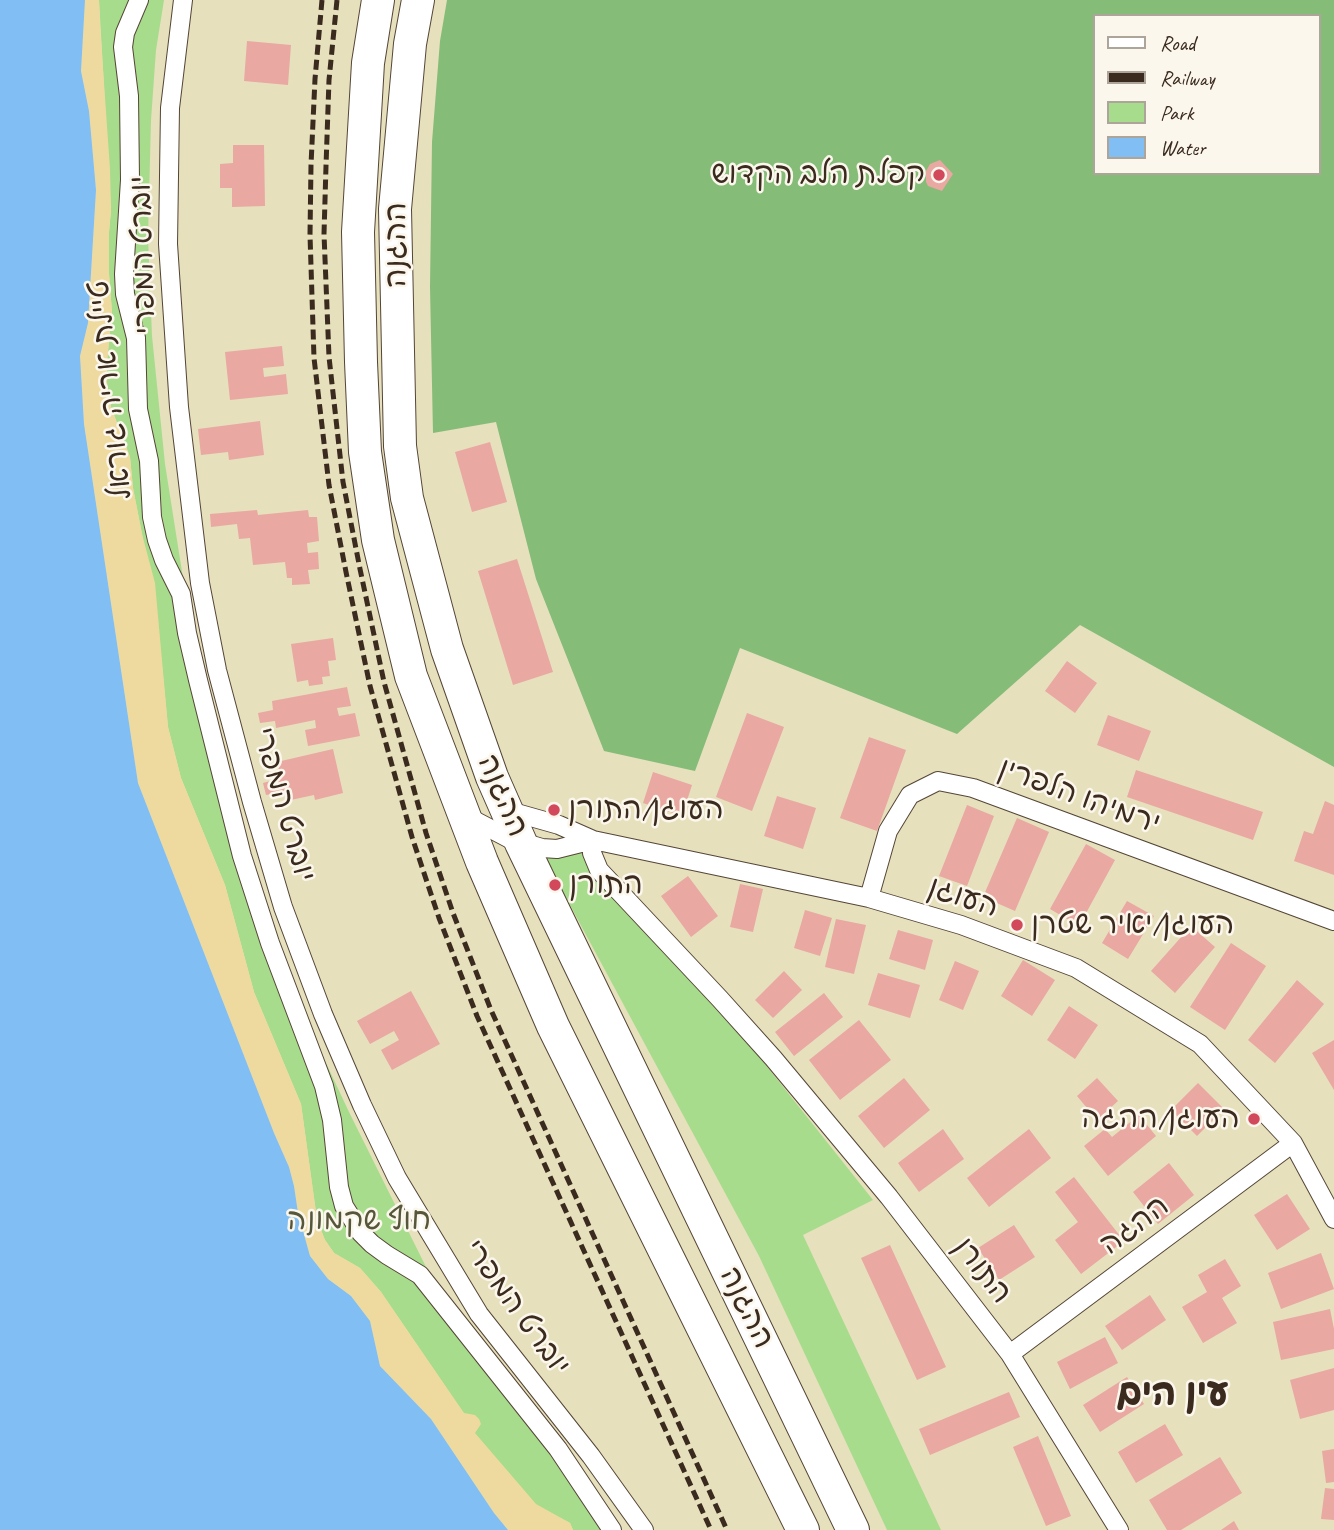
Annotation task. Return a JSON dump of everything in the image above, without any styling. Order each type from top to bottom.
[{"type":"highway","name":"ההגנה","points":[[378,0],[368,63],[358,232],[365,452],[378,540],[411,676],[463,814],[553,1026],[803,1530]]},
{"type":"highway","name":"ההגנה","points":[[418,0],[410,44],[396,209],[400,446],[407,498],[447,649],[472,723],[521,843],[853,1530]]},
{"type":"street","name":"טיילת אריה גוראל","points":[[139,0],[125,33],[123,47],[129,96],[130,180],[124,274],[125,294],[136,338],[138,409],[149,461],[152,517],[164,560],[181,594],[195,668],[242,856],[270,943],[324,1086],[332,1121],[339,1187],[344,1206],[355,1226],[372,1244],[420,1275],[558,1449],[612,1530]]},
{"type":"street","name":"יוברט המפרי","points":[[183,0],[170,108],[168,244],[179,407],[200,583],[217,670],[283,907],[323,1014],[397,1178],[479,1314],[583,1445],[644,1530]]},
{"type":"street","name":"ירמיהו הלפרין","points":[[869,898],[888,831],[910,795],[937,781],[973,788],[1334,921]]},
{"type":"street","name":"העוגן","points":[[506,810],[559,825],[593,840],[869,898],[961,925],[1076,968],[1200,1044],[1293,1143],[1334,1219]]},
{"type":"street","name":"העוגן","points":[[463,814],[492,831],[542,848],[557,849],[593,840]]},
{"type":"street","name":"התורן","points":[[593,840],[592,853],[599,870],[773,1058],[889,1197],[1010,1354],[1119,1530]]},
{"type":"street","name":"ההגה","points":[[1010,1354],[1293,1143]]},
{"type":"green space","name":"חוף שקמונה","points":[[99,0],[164,0],[156,50],[151,120],[148,237],[152,336],[165,464],[183,578],[206,692],[235,810],[303,1014],[428,1271],[617,1530],[573,1530],[570,1523],[536,1505],[474,1433],[464,1414],[381,1292],[360,1268],[334,1253],[317,1220],[301,1104],[254,992],[225,885],[181,778],[168,727],[160,645],[130,457],[111,407],[107,383],[112,312],[109,274],[111,210]]},
{"type":"green space","points":[[447,0],[1334,0],[1334,767],[1080,625],[957,734],[740,648],[695,771],[604,751],[536,579],[496,422],[433,433],[430,287],[432,142],[440,41]]},
{"type":"green space","points":[[588,846],[873,1200],[803,1235],[941,1530],[887,1530],[759,1256],[543,855]]},
{"type":"sand","points":[[85,0],[99,0],[110,169],[109,274],[112,312],[107,383],[111,407],[130,457],[142,534],[155,583],[168,727],[181,778],[225,885],[254,992],[301,1104],[317,1219],[325,1240],[334,1253],[360,1268],[381,1292],[464,1413],[475,1415],[479,1419],[481,1424],[475,1433],[536,1504],[570,1523],[573,1530],[508,1530],[431,1419],[380,1366],[370,1321],[351,1296],[328,1279],[310,1256],[289,1167],[138,783],[84,424],[80,356],[88,323],[96,190],[89,111],[81,71]]},
{"type":"water","points":[[0,0],[85,0],[81,71],[89,111],[96,190],[88,323],[80,356],[84,424],[138,783],[289,1167],[310,1256],[328,1279],[351,1296],[370,1321],[380,1366],[431,1419],[508,1530],[0,1530]]},
{"type":"building","points":[[247,41],[291,45],[288,85],[244,81]]},
{"type":"building","points":[[233,145],[264,145],[265,206],[232,207],[232,188],[220,188],[220,164],[233,163]]},
{"type":"building","name":"קפלת הלב הקדוש","points":[[940,160],[953,174],[942,191],[928,186],[926,182],[926,171],[930,164]]},
{"type":"building","points":[[282,346],[284,366],[263,368],[264,377],[286,374],[288,394],[230,400],[225,352]]},
{"type":"building","points":[[260,421],[264,455],[229,460],[228,452],[201,455],[198,429]]},
{"type":"building","points":[[490,442],[507,502],[472,512],[455,452]]},
{"type":"building","points":[[257,510],[258,515],[308,510],[309,517],[317,517],[319,541],[307,543],[308,553],[318,552],[319,569],[308,570],[310,584],[292,585],[292,578],[287,578],[285,562],[253,565],[250,538],[239,539],[237,524],[211,527],[210,514]]},
{"type":"building","points":[[517,559],[553,672],[513,685],[478,571]]},
{"type":"building","points":[[333,638],[336,660],[328,661],[330,676],[322,677],[323,684],[309,686],[308,680],[297,682],[291,644]]},
{"type":"building","points":[[1067,661],[1097,683],[1075,713],[1045,691]]},
{"type":"building","points":[[347,687],[351,706],[337,708],[339,716],[355,713],[360,736],[308,746],[305,730],[316,728],[315,720],[276,728],[275,721],[260,723],[258,713],[273,710],[272,701]]},
{"type":"building","points":[[747,713],[784,727],[752,811],[716,797]]},
{"type":"building","points":[[1108,715],[1151,731],[1139,761],[1097,745]]},
{"type":"building","points":[[869,737],[906,750],[877,831],[840,818]]},
{"type":"building","points":[[333,749],[343,793],[315,800],[314,795],[286,801],[284,792],[266,795],[263,783],[281,778],[277,762]]},
{"type":"building","points":[[1136,770],[1263,812],[1253,840],[1127,797]]},
{"type":"building","points":[[653,772],[692,785],[682,816],[643,803]]},
{"type":"building","points":[[777,796],[816,808],[803,849],[764,836]]},
{"type":"building","points":[[1325,801],[1334,805],[1334,875],[1294,861],[1304,831],[1313,834]]},
{"type":"building","points":[[967,805],[994,816],[967,886],[939,876]]},
{"type":"building","points":[[1017,818],[1049,832],[1015,911],[983,897]]},
{"type":"building","points":[[1086,844],[1115,860],[1079,926],[1050,909]]},
{"type":"building","points":[[688,876],[718,916],[691,937],[661,896]]},
{"type":"building","points":[[740,884],[763,889],[753,932],[730,927]]},
{"type":"building","points":[[1127,901],[1154,916],[1128,959],[1102,943]]},
{"type":"building","points":[[805,910],[832,918],[820,956],[794,948]]},
{"type":"building","points":[[836,919],[866,925],[854,974],[825,967]]},
{"type":"building","points":[[1191,926],[1215,947],[1175,993],[1151,971]]},
{"type":"building","points":[[898,930],[933,940],[925,970],[889,959]]},
{"type":"building","points":[[1231,943],[1266,966],[1225,1030],[1190,1007]]},
{"type":"building","points":[[1023,960],[1055,980],[1032,1016],[1001,996]]},
{"type":"building","points":[[955,961],[979,971],[963,1010],[939,1000]]},
{"type":"building","points":[[784,971],[802,990],[773,1018],[755,1000]]},
{"type":"building","points":[[878,973],[920,985],[910,1018],[868,1005]]},
{"type":"building","points":[[1297,980],[1324,1004],[1275,1063],[1248,1040]]},
{"type":"building","points":[[411,991],[440,1044],[392,1070],[381,1050],[399,1040],[394,1031],[370,1044],[357,1021]]},
{"type":"building","points":[[824,993],[843,1017],[794,1056],[775,1032]]},
{"type":"building","points":[[1069,1006],[1098,1025],[1075,1059],[1047,1040]]},
{"type":"building","points":[[859,1020],[891,1060],[840,1100],[809,1060]]},
{"type":"building","points":[[1334,1040],[1334,1090],[1312,1053]]},
{"type":"building","points":[[904,1078],[930,1110],[884,1148],[858,1116]]},
{"type":"building","points":[[1097,1078],[1118,1101],[1097,1120],[1077,1096]]},
{"type":"building","points":[[1198,1083],[1224,1109],[1197,1136],[1171,1110]]},
{"type":"building","points":[[1139,1115],[1156,1136],[1108,1176],[1084,1146],[1105,1129],[1112,1137]]},
{"type":"building","points":[[943,1129],[964,1159],[919,1192],[898,1163]]},
{"type":"building","points":[[1029,1129],[1051,1158],[989,1207],[967,1178]]},
{"type":"building","points":[[1169,1163],[1194,1195],[1158,1224],[1133,1192]]},
{"type":"building","points":[[1074,1177],[1124,1241],[1081,1274],[1055,1240],[1078,1222],[1055,1192]]},
{"type":"building","points":[[1287,1194],[1310,1229],[1277,1250],[1254,1215]]},
{"type":"building","points":[[1014,1225],[1035,1257],[999,1280],[978,1248]]},
{"type":"building","points":[[890,1245],[946,1367],[917,1380],[861,1258]]},
{"type":"building","points":[[1321,1253],[1334,1289],[1281,1309],[1268,1273]]},
{"type":"building","points":[[1225,1259],[1241,1286],[1222,1298],[1237,1323],[1203,1343],[1182,1307],[1207,1292],[1198,1275]]},
{"type":"building","points":[[1150,1295],[1166,1320],[1122,1350],[1105,1326]]},
{"type":"building","points":[[1330,1309],[1334,1349],[1281,1360],[1273,1322]]},
{"type":"building","points":[[1105,1337],[1118,1363],[1070,1389],[1057,1362]]},
{"type":"building","points":[[1334,1368],[1334,1410],[1300,1419],[1290,1380]]},
{"type":"building","points":[[1127,1377],[1144,1404],[1100,1432],[1083,1405]]},
{"type":"building","points":[[1009,1392],[1020,1417],[930,1455],[919,1429]]},
{"type":"building","points":[[1165,1424],[1183,1455],[1136,1483],[1118,1452]]},
{"type":"building","points":[[1038,1436],[1071,1516],[1046,1526],[1013,1447]]},
{"type":"building","points":[[1334,1449],[1334,1482],[1326,1483],[1322,1451]]},
{"type":"building","points":[[1220,1457],[1242,1493],[1181,1530],[1167,1530],[1149,1500]]},
{"type":"building","points":[[1325,1488],[1334,1489],[1334,1520],[1321,1519]]},
{"type":"building","points":[[1234,1521],[1239,1530],[1221,1530]]},
{"type":"railway","points":[[322,0],[311,165],[314,358],[329,485],[370,686],[412,837],[439,918],[477,1016],[711,1530]]},
{"type":"railway","points":[[337,0],[329,80],[324,234],[329,357],[343,482],[384,682],[426,833],[453,913],[491,1010],[727,1530]]},
{"type":"place","name":"קפלת הלב הקדוש","points":[[939,175]]},
{"type":"place","name":"העוגן/התורן","points":[[554,810]]},
{"type":"place","name":"התורן","points":[[555,885]]},
{"type":"place","name":"העוגן/יאיר שטרן","points":[[1017,925]]},
{"type":"place","name":"העוגן/ההגה","points":[[1254,1119]]},
{"type":"district","name":"עין הים","points":[[1173,1394]]}]
